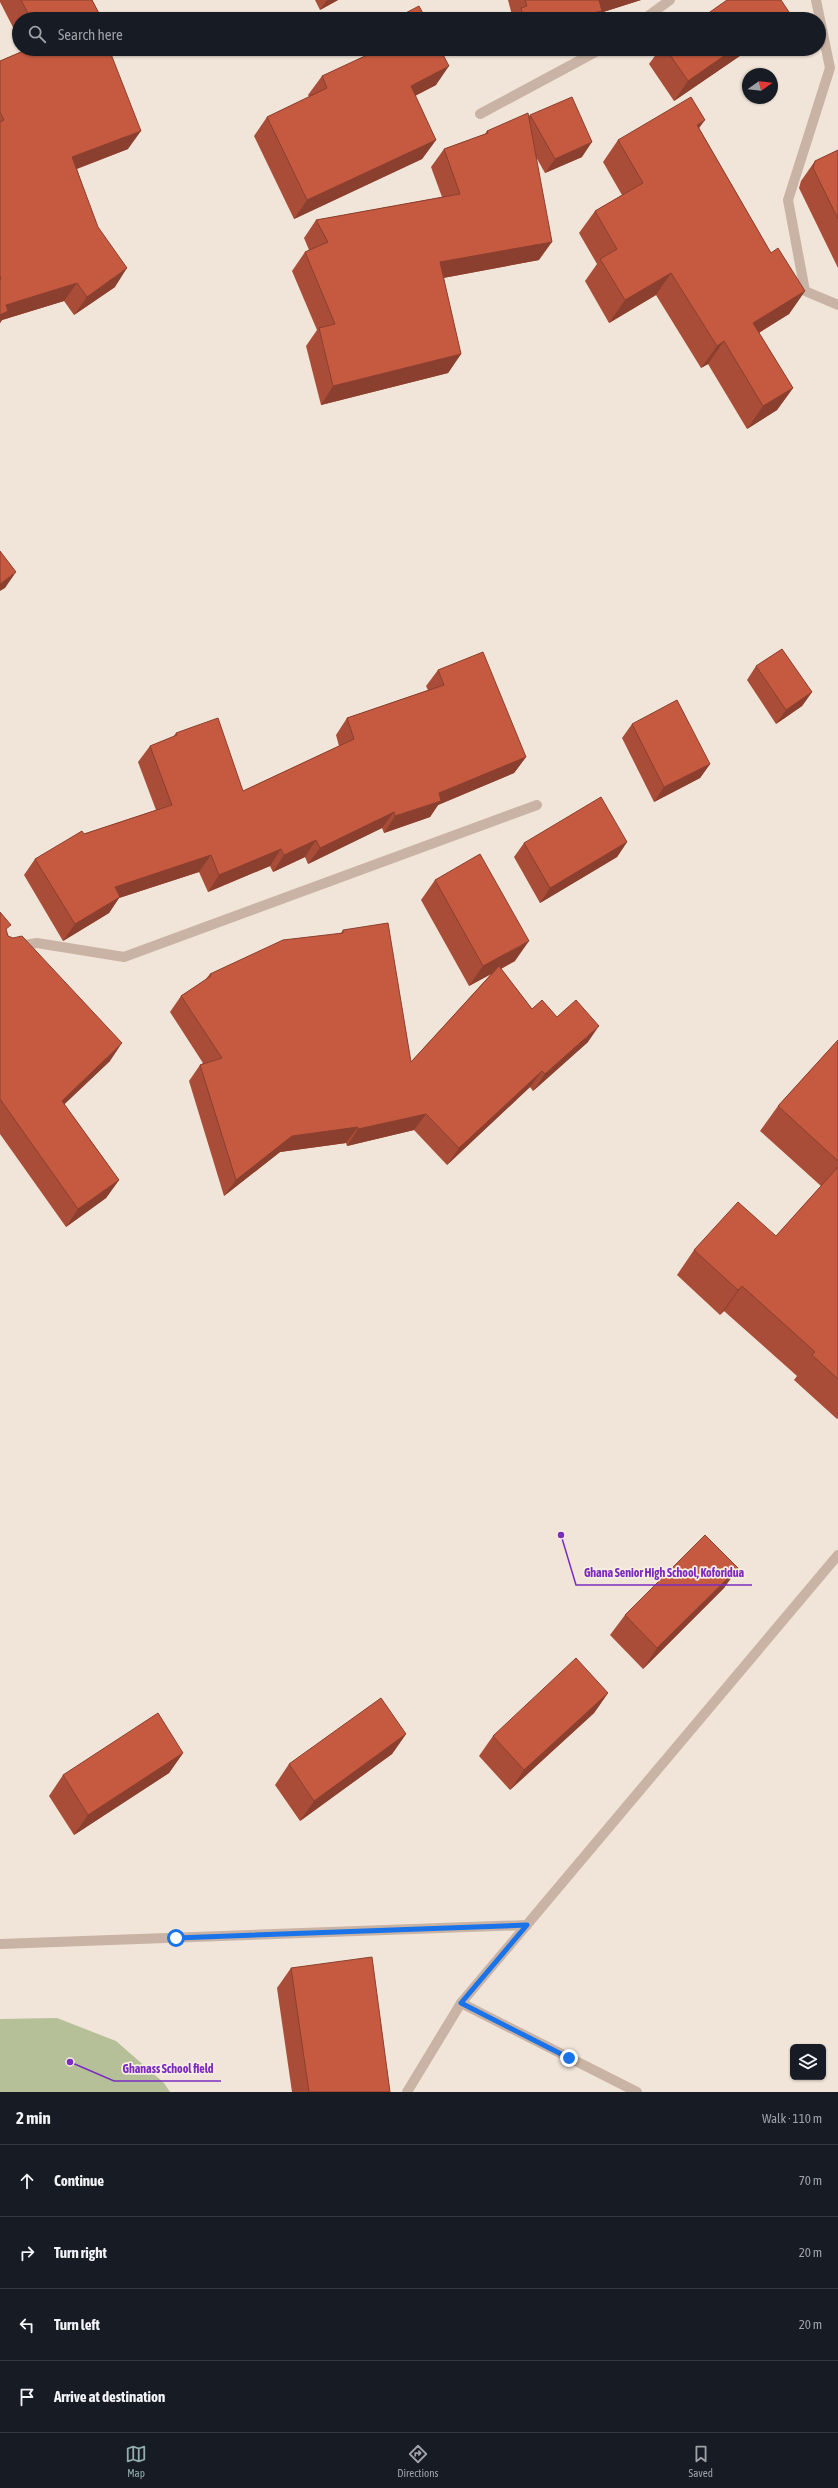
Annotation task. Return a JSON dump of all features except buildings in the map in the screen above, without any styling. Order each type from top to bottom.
[{"type":"street","points":[[654,12],[670,0]]},
{"type":"street","points":[[816,0],[818,12]]},
{"type":"street","points":[[826,49],[830,68],[788,200],[805,291],[838,305]]},
{"type":"street","points":[[480,114],[588,56]]},
{"type":"street","points":[[0,949],[37,944],[124,957],[537,805]]},
{"type":"street","points":[[406,2092],[461,2003],[838,1555]]},
{"type":"street","points":[[0,1944],[527,1925]]},
{"type":"street","points":[[461,2003],[637,2092]]},
{"type":"green space","points":[[57,2018],[116,2041],[164,2083],[170,2092],[0,2092],[0,2019]]},
{"type":"place","name":"Ghana Senior High School, Koforidua","points":[[561,1535]]},
{"type":"place","name":"Ghanass School field","points":[[70,2062]]},
{"type":"route","points":[[176,1938],[527,1925],[461,2003],[569,2058]]}]
